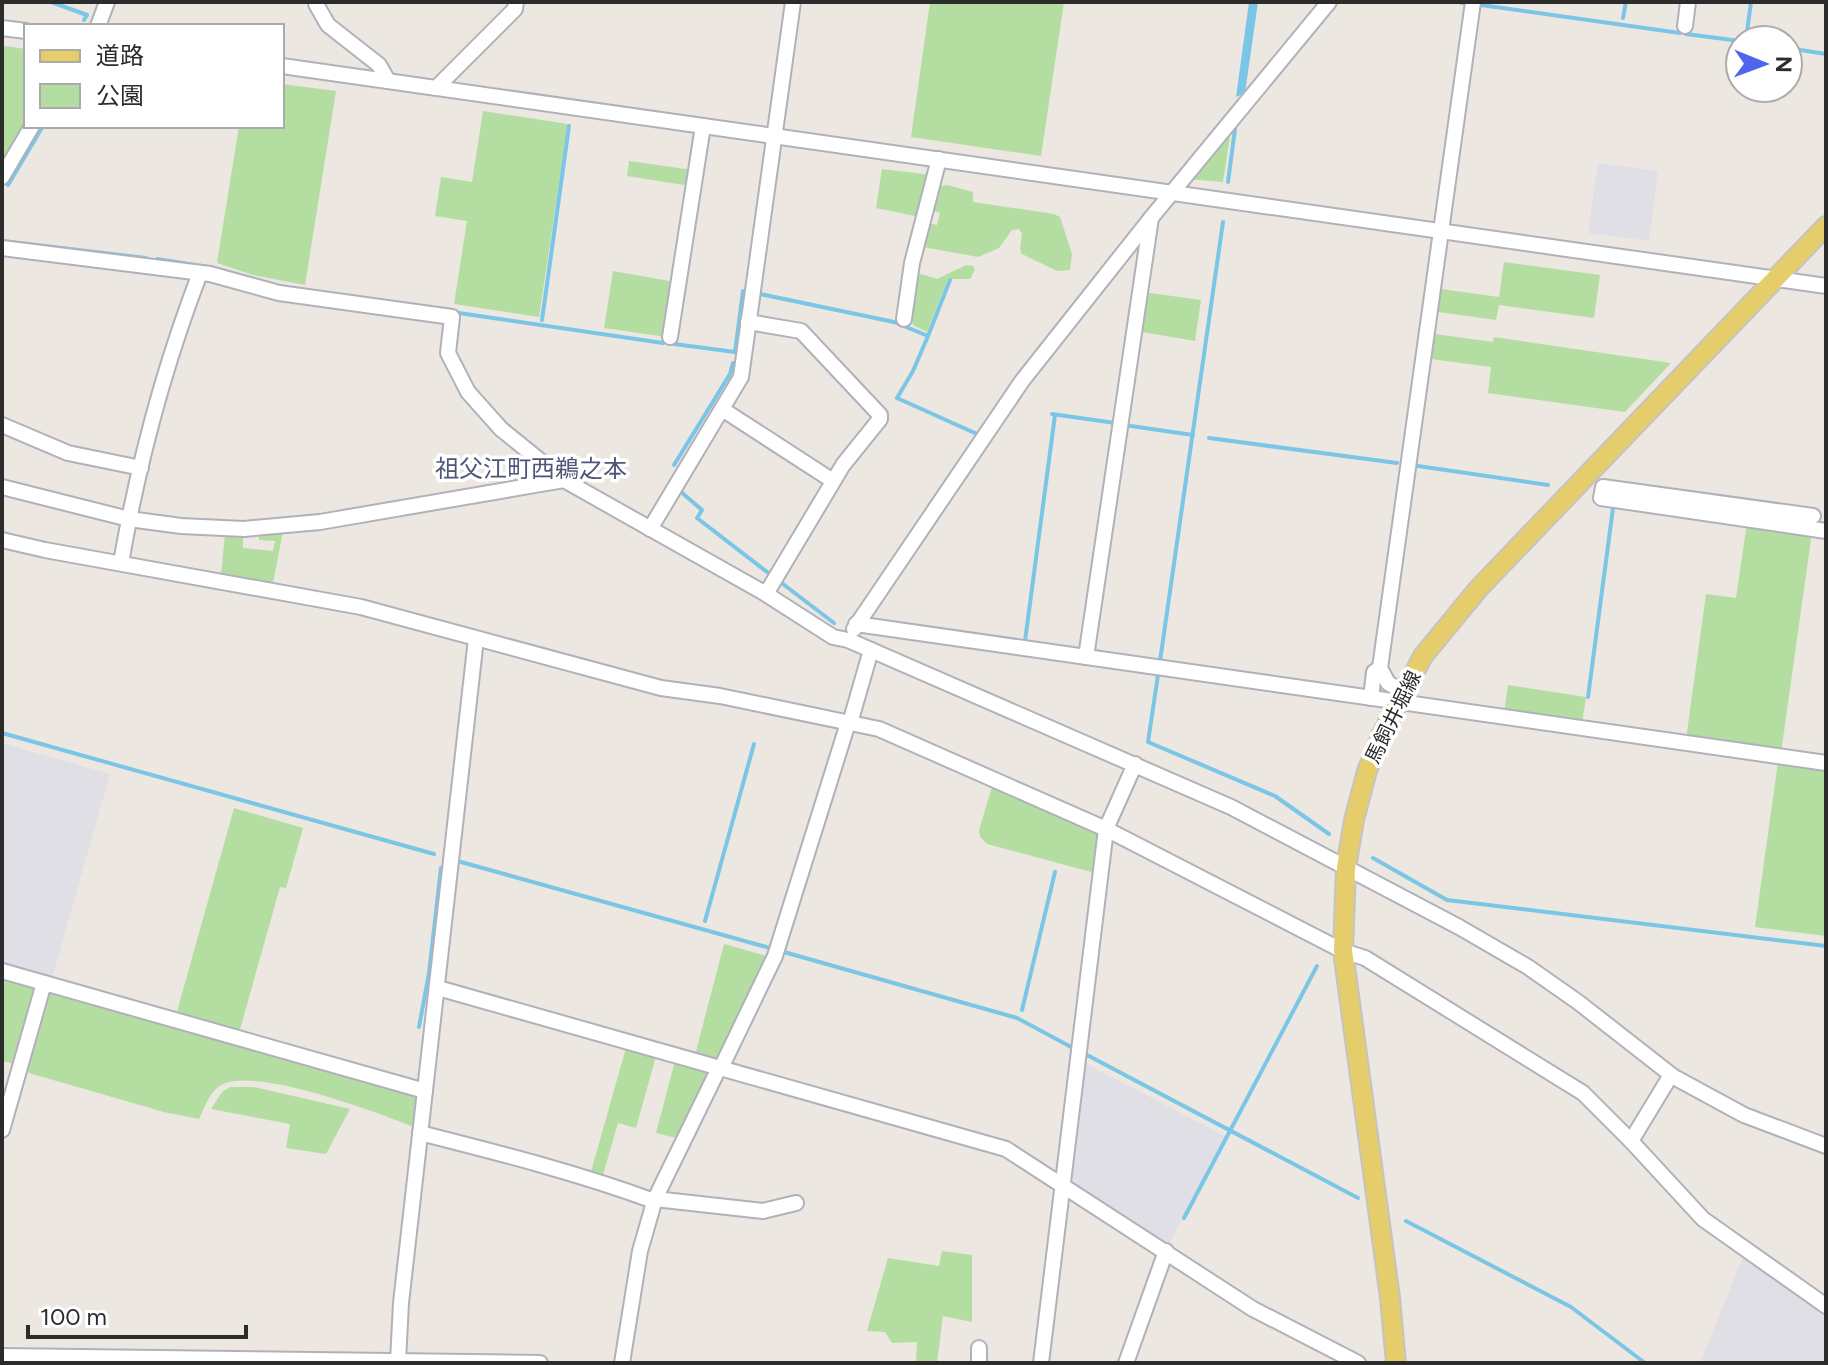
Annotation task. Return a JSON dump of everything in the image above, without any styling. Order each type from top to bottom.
[{"type":"main road","name":"馬飼井堀線","points":[[1396,1363],[1343,951],[1346,868],[1367,771],[1382,734],[1423,656],[1479,588],[1826,226]]},
{"type":"street","points":[[99,24],[107,2]]},
{"type":"street","points":[[436,88],[515,9],[516,2]]},
{"type":"street","points":[[650,529],[741,377],[793,2]]},
{"type":"street","points":[[848,640],[1022,381],[1171,193],[1329,2]]},
{"type":"street","points":[[1401,697],[1380,668],[1473,2]]},
{"type":"street","points":[[1685,26],[1688,2]]},
{"type":"street","points":[[313,3],[328,25],[379,65],[388,81]]},
{"type":"street","points":[[2,28],[24,31]]},
{"type":"street","points":[[284,66],[1826,286]]},
{"type":"street","points":[[670,337],[703,126]]},
{"type":"street","points":[[2,177],[31,128]]},
{"type":"street","points":[[904,319],[912,263],[939,159]]},
{"type":"street","points":[[1086,657],[1151,218]]},
{"type":"street","points":[[2,248],[200,273],[279,293],[452,317],[448,353],[468,392],[501,429],[564,480],[766,594],[833,637],[848,640],[1231,807],[1459,927],[1528,967],[1671,1075],[1744,1115],[1826,1146]]},
{"type":"street","points":[[121,563],[141,468],[173,347],[200,273]]},
{"type":"street","points":[[748,322],[801,331],[880,415],[833,481],[766,594]]},
{"type":"street","points":[[722,409],[833,481]]},
{"type":"street","points":[[2,425],[68,453],[141,468]]},
{"type":"street","points":[[2,487],[129,519],[181,526],[244,529],[320,522],[564,480]]},
{"type":"street","points":[[1583,481],[1594,491],[1602,492]]},
{"type":"street","points":[[1813,516],[1603,487],[1601,498],[1826,531]]},
{"type":"street","points":[[2,540],[361,607],[661,688],[720,696],[879,729],[1106,829],[1343,951],[1365,958],[1583,1093],[1703,1219],[1826,1306]]},
{"type":"street","points":[[856,624],[1371,698],[1401,697],[1826,763]]},
{"type":"street","points":[[398,1361],[401,1303],[476,639]]},
{"type":"street","points":[[622,1363],[640,1251],[655,1200],[775,956],[871,650]]},
{"type":"street","points":[[1371,698],[1374,672],[1380,668]]},
{"type":"street","points":[[1041,1363],[1065,1186],[1106,829],[1135,764]]},
{"type":"street","points":[[2,971],[425,1091]]},
{"type":"street","points":[[2,1130],[44,983]]},
{"type":"street","points":[[438,988],[1006,1149],[1253,1309],[1358,1363]]},
{"type":"street","points":[[1631,1141],[1671,1075]]},
{"type":"street","points":[[420,1133],[523,1159],[655,1200],[763,1211],[796,1203]]},
{"type":"street","points":[[1126,1363],[1166,1251]]},
{"type":"street","points":[[2,1356],[537,1363]]},
{"type":"shaded area","points":[[1598,163],[1658,171],[1649,241],[1588,233]]},
{"type":"shaded area","points":[[2,743],[110,774],[52,978],[2,963]]},
{"type":"shaded area","points":[[1085,1063],[1225,1136],[1168,1246],[1073,1185],[1071,1180]]},
{"type":"shaded area","points":[[1744,1254],[1826,1313],[1826,1363],[1700,1363]]},
{"type":"green space","points":[[930,2],[1064,2],[1041,156],[911,137]]},
{"type":"green space","points":[[2,48],[24,49],[25,128],[2,171]]},
{"type":"green space","points":[[284,84],[336,91],[305,285],[253,275],[217,263],[239,128],[284,128]]},
{"type":"green space","points":[[483,111],[568,124],[539,317],[454,304],[467,221],[435,216],[441,177],[472,182]]},
{"type":"green space","points":[[1231,130],[1223,182],[1187,179]]},
{"type":"green space","points":[[629,161],[693,170],[690,186],[627,176]]},
{"type":"green space","points":[[882,169],[932,175],[920,217],[876,208]]},
{"type":"green space","points":[[939,186],[973,192],[973,202],[1060,217],[1072,254],[1070,270],[1057,271],[1022,254],[1022,233],[1019,229],[1012,230],[999,248],[978,257],[923,247],[927,223],[937,225],[940,213],[931,210]]},
{"type":"green space","points":[[1504,262],[1600,275],[1594,318],[1499,305],[1496,320],[1438,312],[1441,289],[1499,297]]},
{"type":"green space","points":[[966,265],[973,266],[975,270],[970,279],[948,279],[927,332],[913,325],[910,316],[916,277],[921,274],[937,279]]},
{"type":"green space","points":[[613,271],[675,282],[666,337],[604,328]]},
{"type":"green space","points":[[1143,292],[1201,300],[1195,341],[1136,331]]},
{"type":"green space","points":[[1435,334],[1493,342],[1494,337],[1671,363],[1625,412],[1488,393],[1491,367],[1431,359]]},
{"type":"green space","points":[[1747,523],[1812,532],[1781,753],[1686,739],[1706,594],[1736,598]]},
{"type":"green space","points":[[283,531],[273,583],[221,575],[225,534],[243,533],[243,548],[273,551],[275,541],[259,540],[259,533]]},
{"type":"green space","points":[[1508,685],[1586,697],[1582,724],[1504,713]]},
{"type":"green space","points":[[1778,762],[1826,769],[1826,936],[1755,927]]},
{"type":"green space","points":[[993,784],[1097,832],[1095,873],[987,844],[980,837],[979,830]]},
{"type":"green space","points":[[234,808],[303,828],[286,888],[280,887],[239,1033],[176,1015]]},
{"type":"green space","points":[[724,944],[770,957],[718,1061],[695,1055]]},
{"type":"green space","points":[[2,977],[37,986],[15,1064],[2,1061]]},
{"type":"green space","points":[[47,991],[417,1094],[420,1098],[414,1127],[318,1094],[263,1082],[223,1084],[211,1095],[199,1119],[164,1112],[22,1071]]},
{"type":"green space","points":[[626,1048],[656,1056],[636,1128],[618,1123],[602,1178],[590,1175]]},
{"type":"green space","points":[[675,1061],[710,1071],[711,1074],[680,1139],[656,1133]]},
{"type":"green space","points":[[230,1087],[254,1087],[350,1109],[326,1154],[286,1148],[290,1124],[211,1109],[222,1092]]},
{"type":"green space","points":[[942,1251],[972,1255],[972,1322],[943,1316],[937,1363],[916,1363],[917,1342],[892,1343],[885,1332],[867,1331],[888,1258],[939,1266]]},
{"type":"water","points":[[1249,2],[1258,2],[1245,93],[1236,97]]},
{"type":"waterway","points":[[51,2],[87,15],[84,20]]},
{"type":"waterway","points":[[1459,2],[1463,3]]},
{"type":"waterway","points":[[1623,18],[1626,2]]},
{"type":"waterway","points":[[1748,24],[1751,2]]},
{"type":"waterway","points":[[1481,5],[1680,33]]},
{"type":"waterway","points":[[1686,34],[1724,39]]},
{"type":"waterway","points":[[1804,51],[1826,54]]},
{"type":"waterway","points":[[542,320],[569,126]]},
{"type":"waterway","points":[[8,185],[42,128]]},
{"type":"waterway","points":[[1228,182],[1235,129]]},
{"type":"waterway","points":[[1160,661],[1223,222]]},
{"type":"waterway","points":[[2,241],[146,258]]},
{"type":"waterway","points":[[157,259],[214,268]]},
{"type":"waterway","points":[[928,336],[950,280]]},
{"type":"waterway","points":[[674,344],[735,352],[743,291]]},
{"type":"waterway","points":[[760,294],[894,322],[928,336],[897,398],[977,434]]},
{"type":"waterway","points":[[452,312],[663,343]]},
{"type":"waterway","points":[[674,465],[730,374],[733,363]]},
{"type":"waterway","points":[[1052,414],[1115,423]]},
{"type":"waterway","points":[[1025,641],[1055,415]]},
{"type":"waterway","points":[[1124,425],[1193,435]]},
{"type":"waterway","points":[[1209,438],[1397,463]]},
{"type":"waterway","points":[[1418,466],[1548,485]]},
{"type":"waterway","points":[[680,491],[702,510],[697,518],[771,575]]},
{"type":"waterway","points":[[1588,697],[1613,508]]},
{"type":"waterway","points":[[779,581],[834,623]]},
{"type":"waterway","points":[[1158,675],[1148,742],[1275,796],[1329,834]]},
{"type":"waterway","points":[[2,733],[434,854]]},
{"type":"waterway","points":[[705,921],[754,744]]},
{"type":"waterway","points":[[1373,858],[1447,900],[1826,946]]},
{"type":"waterway","points":[[461,862],[770,948]]},
{"type":"waterway","points":[[419,1027],[429,973],[441,868]]},
{"type":"waterway","points":[[1022,1010],[1055,872]]},
{"type":"waterway","points":[[784,952],[1017,1018],[1073,1048]]},
{"type":"waterway","points":[[1184,1218],[1317,966]]},
{"type":"waterway","points":[[1087,1055],[1358,1198]]},
{"type":"waterway","points":[[1406,1221],[1571,1307],[1645,1363]]},
{"type":"district","name":"祖父江町西鵜之本","points":[[531,469]]}]
